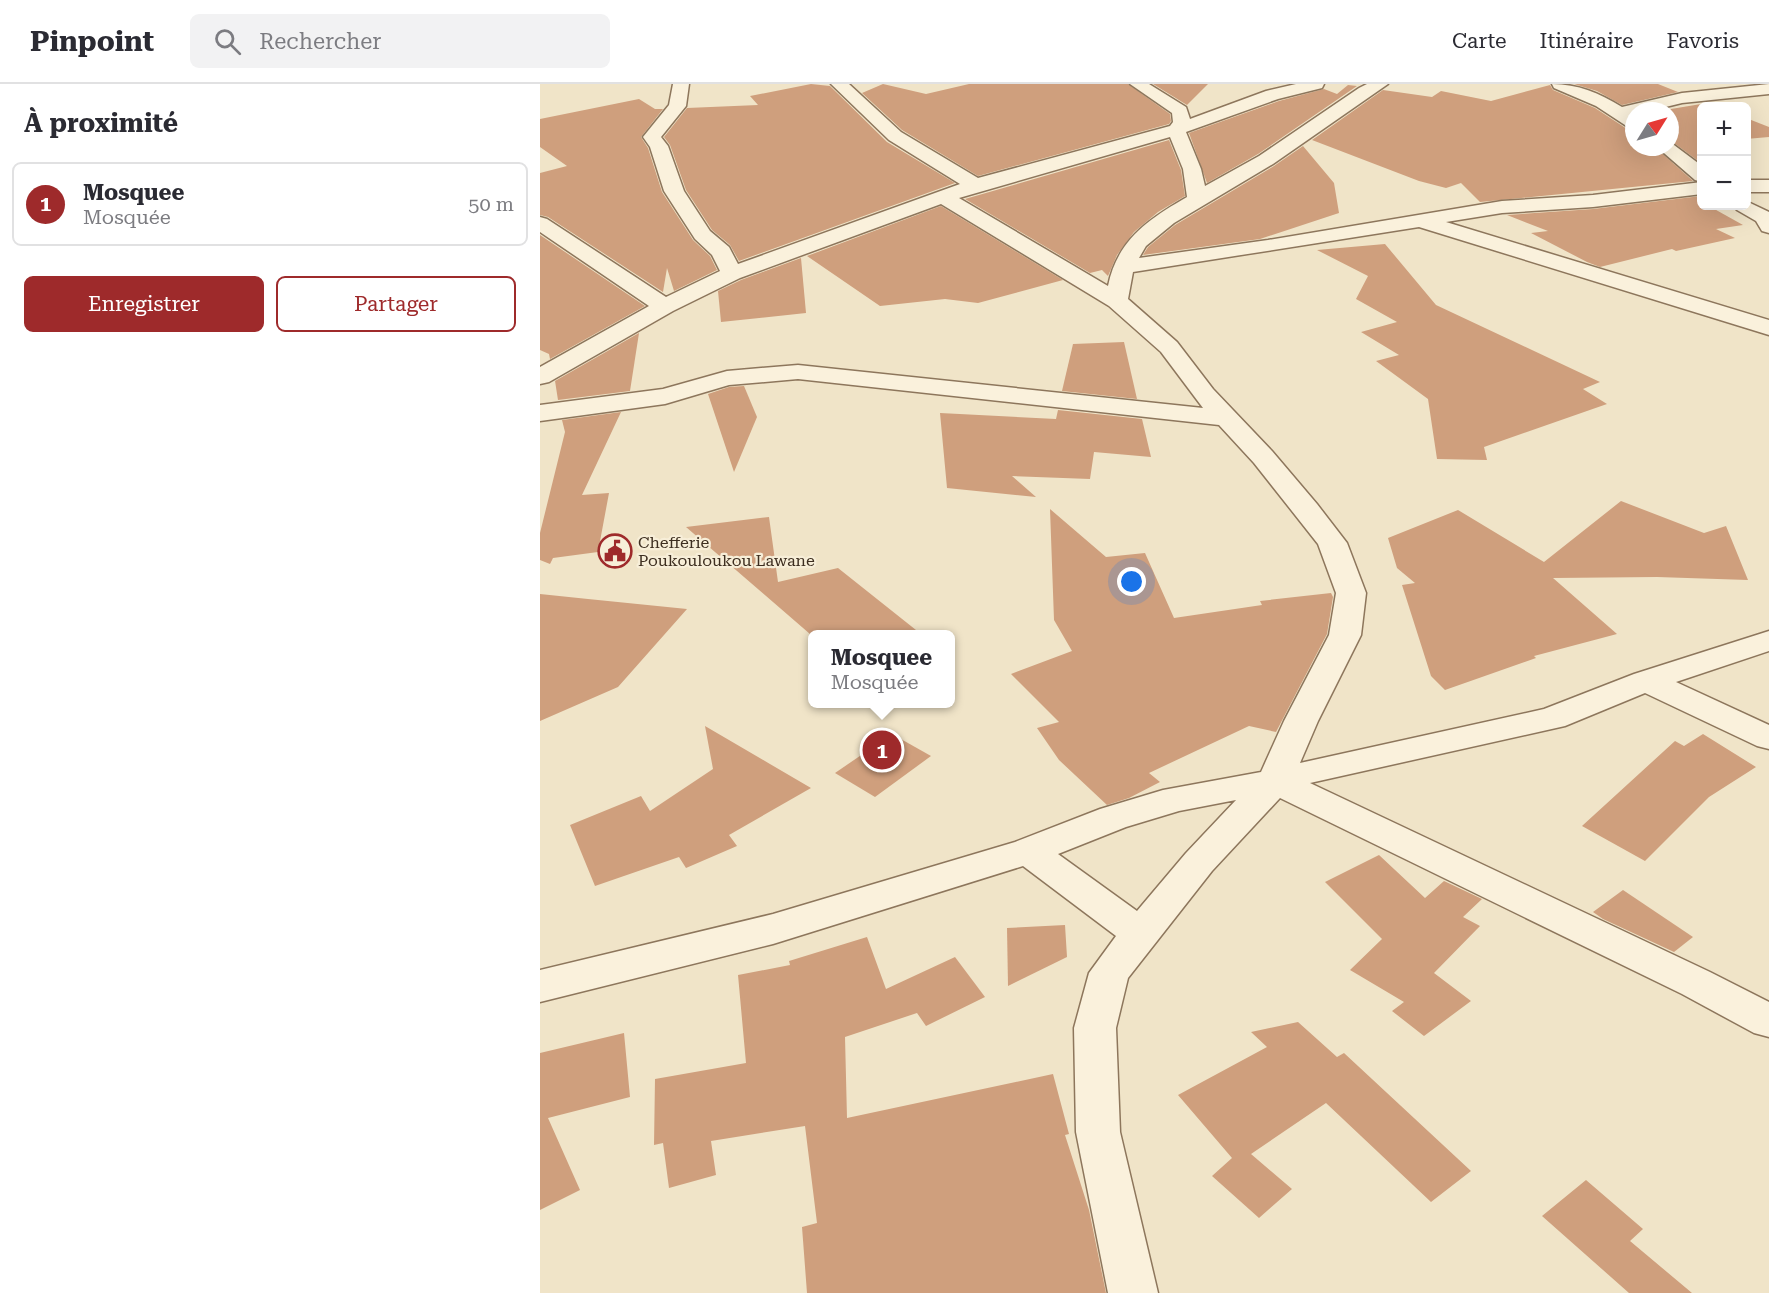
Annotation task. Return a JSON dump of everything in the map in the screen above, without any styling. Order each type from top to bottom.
[{"type":"street","points":[[681,84],[677,106],[652,136],[659,146],[674,191],[702,234],[721,252],[732,273]]},
{"type":"street","points":[[839,84],[895,136],[975,184]]},
{"type":"street","points":[[540,377],[665,306],[732,273],[975,184],[1176,130],[1272,95],[1316,84]]},
{"type":"street","points":[[1117,301],[1122,267],[1139,242],[1168,219],[1265,160],[1334,112],[1380,84]]},
{"type":"street","points":[[1560,84],[1602,102],[1625,117]]},
{"type":"street","points":[[1141,85],[1180,111],[1182,122],[1176,130]]},
{"type":"street","points":[[1619,113],[1682,98],[1769,89]]},
{"type":"street","points":[[1176,130],[1192,169],[1197,200]]},
{"type":"street","points":[[1677,156],[1697,173]]},
{"type":"street","points":[[1751,186],[1769,186]]},
{"type":"street","points":[[1122,267],[1502,207],[1593,201],[1697,188]]},
{"type":"street","points":[[942,196],[1117,301],[1169,347],[1204,394],[1263,457],[1332,543],[1351,593],[1345,634],[1301,721],[1275,781],[1199,862],[1109,973],[1095,1028],[1098,1132],[1133,1293]]},
{"type":"street","points":[[1751,210],[1765,218],[1769,226]]},
{"type":"street","points":[[1423,221],[1718,310],[1769,328]]},
{"type":"street","points":[[540,223],[665,306]]},
{"type":"street","points":[[540,413],[664,396],[727,378],[798,372],[1227,418]]},
{"type":"street","points":[[540,986],[773,929],[1028,851],[1113,818],[1176,799],[1275,781],[1335,765],[1553,718],[1646,681],[1769,641]]},
{"type":"street","points":[[1646,681],[1769,738]]},
{"type":"street","points":[[1275,781],[1696,983],[1769,1021]]},
{"type":"street","points":[[1028,851],[1140,933]]},
{"type":"building","points":[[811,84],[830,86],[887,142],[955,183],[739,261],[730,245],[712,230],[686,190],[670,145],[664,137],[687,108],[758,105],[750,96]]},
{"type":"building","points":[[883,84],[926,94],[969,84],[1128,84],[1170,114],[1171,121],[1169,124],[978,176],[902,130],[862,93]]},
{"type":"building","points":[[1153,84],[1208,84],[1187,105]]},
{"type":"building","points":[[1574,84],[1658,84],[1678,92],[1635,102],[1625,102],[1622,105],[1597,91]]},
{"type":"building","points":[[1348,85],[1357,86],[1258,154],[1207,183],[1189,133],[1279,101],[1324,89],[1337,94]]},
{"type":"building","points":[[1550,85],[1553,90],[1595,108],[1625,128],[1625,156],[1665,156],[1693,181],[1480,202],[1461,183],[1446,188],[1419,181],[1312,140],[1383,90],[1432,97],[1441,91],[1491,101]]},
{"type":"building","points":[[639,99],[655,109],[663,109],[641,137],[648,148],[662,192],[693,240],[710,256],[717,270],[674,291],[667,268],[663,292],[548,217],[540,215],[540,173],[567,166],[540,147],[540,119]]},
{"type":"building","points":[[1697,105],[1697,160],[1679,147],[1679,108]]},
{"type":"building","points":[[1751,120],[1769,127],[1769,137],[1751,139]]},
{"type":"building","points":[[1169,140],[1181,170],[1185,196],[1158,212],[1134,232],[1117,255],[1108,276],[1102,270],[1090,273],[965,199]]},
{"type":"building","points":[[1303,146],[1334,183],[1339,213],[1260,239],[1143,255],[1148,247],[1175,225]]},
{"type":"building","points":[[1697,196],[1697,210],[1716,210],[1743,225],[1716,229],[1735,238],[1676,251],[1672,249],[1600,267],[1531,233],[1548,231],[1507,215],[1593,209]]},
{"type":"building","points":[[941,206],[1063,280],[978,303],[945,299],[880,306],[807,256]]},
{"type":"building","points":[[540,235],[645,306],[550,359],[549,354],[540,350]]},
{"type":"building","points":[[1385,244],[1436,305],[1600,382],[1583,389],[1607,404],[1484,447],[1487,460],[1437,459],[1428,399],[1376,361],[1399,355],[1361,332],[1397,322],[1356,299],[1368,276],[1317,250]]},
{"type":"building","points":[[801,258],[806,313],[721,322],[718,291]]},
{"type":"building","points":[[639,333],[630,391],[558,400],[555,381]]},
{"type":"building","points":[[1124,342],[1137,399],[1062,391],[1073,344]]},
{"type":"building","points":[[744,386],[757,417],[734,472],[708,394],[729,387]]},
{"type":"building","points":[[1058,410],[1142,419],[1151,457],[1094,452],[1090,479],[1012,476],[1036,497],[947,488],[940,413],[1056,419]]},
{"type":"building","points":[[621,412],[582,495],[609,493],[598,552],[553,558],[550,564],[540,560],[540,533],[565,432],[562,420]]},
{"type":"building","points":[[1621,501],[1704,533],[1726,526],[1748,580],[1657,577],[1553,578],[1617,634],[1534,656],[1536,658],[1445,690],[1431,676],[1402,585],[1415,583],[1397,568],[1388,538],[1458,510],[1544,562]]},
{"type":"building","points":[[1050,509],[1106,557],[1145,553],[1174,618],[1262,605],[1260,601],[1331,593],[1333,597],[1327,634],[1276,732],[1249,726],[1149,773],[1160,782],[1129,798],[1107,805],[1059,760],[1037,728],[1059,722],[1011,674],[1072,651],[1054,620]]},
{"type":"building","points":[[769,517],[778,582],[838,568],[916,630],[808,630],[808,632],[686,527]]},
{"type":"building","points":[[540,594],[687,609],[618,687],[540,721]]},
{"type":"building","points":[[705,726],[811,788],[729,835],[737,846],[686,868],[679,857],[595,886],[570,825],[641,796],[650,811],[713,769]]},
{"type":"building","points":[[892,734],[931,756],[875,797],[835,773]]},
{"type":"building","points":[[1703,734],[1756,767],[1709,797],[1645,861],[1582,826],[1675,741],[1684,746]]},
{"type":"building","points":[[1379,855],[1425,898],[1444,881],[1482,899],[1463,917],[1480,926],[1434,973],[1471,1001],[1424,1036],[1392,1011],[1404,1002],[1350,970],[1382,939],[1325,882]]},
{"type":"building","points":[[1623,890],[1693,937],[1674,952],[1603,919],[1593,912]]},
{"type":"building","points":[[1065,925],[1067,957],[1008,986],[1007,928]]},
{"type":"building","points":[[867,937],[886,989],[955,957],[985,997],[926,1026],[917,1013],[845,1037],[847,1118],[1053,1074],[1069,1134],[1065,1135],[1089,1210],[1106,1293],[807,1293],[802,1227],[817,1223],[805,1126],[711,1141],[716,1175],[669,1188],[663,1143],[654,1145],[655,1079],[746,1063],[738,975],[790,965],[789,961]]},
{"type":"building","points":[[1298,1022],[1337,1057],[1344,1053],[1471,1171],[1431,1202],[1326,1103],[1251,1154],[1292,1189],[1259,1218],[1212,1176],[1232,1158],[1178,1095],[1267,1047],[1251,1032]]},
{"type":"building","points":[[624,1033],[630,1097],[548,1118],[580,1190],[540,1210],[540,1053]]},
{"type":"building","points":[[1586,1180],[1643,1229],[1630,1241],[1692,1293],[1629,1293],[1542,1216]]},
{"type":"place","name":"Chefferie Poukouloukou Lawane","points":[[615,551]]},
{"type":"place","name":"Mosquee","points":[[882,750]]}]
